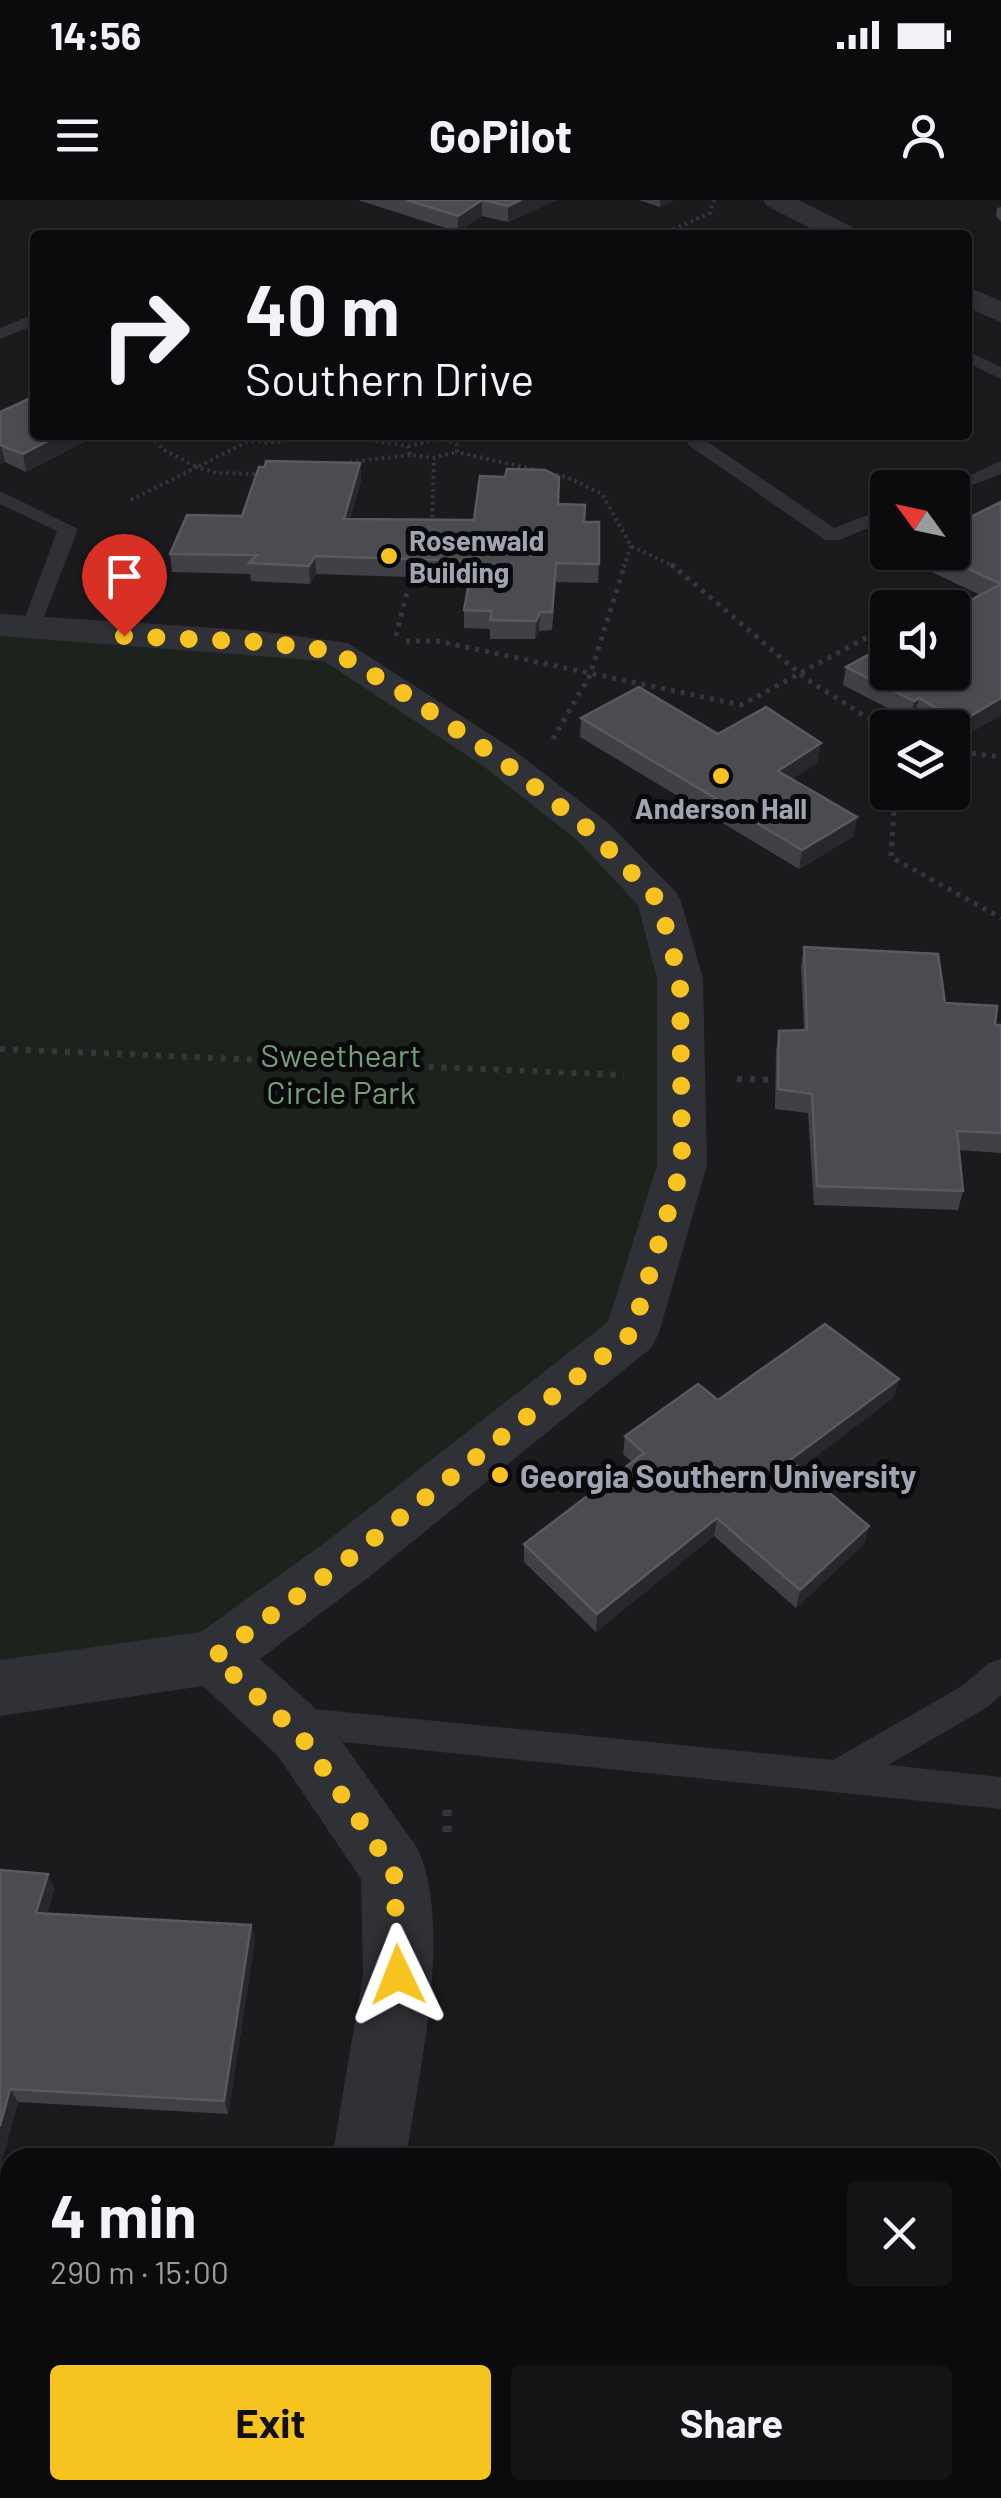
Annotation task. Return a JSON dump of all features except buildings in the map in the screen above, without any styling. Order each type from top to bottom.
[{"type":"street","points":[[777,200],[836,230]]},
{"type":"street","points":[[0,1688],[214,1657],[348,1559],[632,1333],[682,1165],[680,980],[659,901],[592,832],[497,757],[334,651],[16,626]]},
{"type":"street","points":[[214,1657],[301,1736],[394,1871],[398,1975],[371,2148]]},
{"type":"lane","points":[[0,334],[30,321]]},
{"type":"lane","points":[[972,358],[1001,374]]},
{"type":"lane","points":[[705,440],[832,536],[870,520]]},
{"type":"lane","points":[[970,480],[1001,467]]},
{"type":"lane","points":[[0,497],[68,530],[16,626]]},
{"type":"lane","points":[[838,1776],[974,1698],[1001,1674]]},
{"type":"lane","points":[[286,1721],[1001,1793]]},
{"type":"path","points":[[672,230],[710,213],[714,200]]},
{"type":"path","points":[[156,440],[162,449],[197,467],[245,475],[276,472]]},
{"type":"path","points":[[131,500],[247,442],[283,440]]},
{"type":"path","points":[[369,440],[408,446],[429,440]]},
{"type":"path","points":[[446,440],[457,445],[457,452]]},
{"type":"path","points":[[408,446],[410,455]]},
{"type":"path","points":[[338,464],[410,455],[434,460],[457,452],[567,477],[602,494],[631,546],[673,565],[798,673],[870,719]]},
{"type":"path","points":[[432,527],[434,460]]},
{"type":"path","points":[[553,739],[590,674],[631,546]]},
{"type":"path","points":[[395,642],[437,641],[741,706],[870,635]]},
{"type":"path","points":[[970,754],[1001,758]]},
{"type":"path","points":[[893,810],[891,857],[1001,918]]},
{"type":"path","points":[[0,1049],[640,1076]]},
{"type":"path","points":[[718,1078],[776,1080]]},
{"type":"shaded area","name":"Georgia Southern University","points":[[0,200],[1001,200],[1001,2148],[0,2148]]},
{"type":"green space","name":"Sweetheart Circle Park","points":[[0,625],[334,651],[659,901],[682,1165],[632,1333],[215,1657],[0,1688]]},
{"type":"place","name":"Rosenwald Building","points":[[389,556]]},
{"type":"place","name":"Anderson Hall","points":[[721,776]]},
{"type":"place","name":"Georgia Southern University","points":[[500,1475]]},
{"type":"route","points":[[124,636],[259,642],[334,651],[400,691],[497,757],[592,832],[659,901],[680,980],[682,1165],[632,1333],[348,1559],[214,1657],[301,1736],[394,1871],[398,1975]]}]
